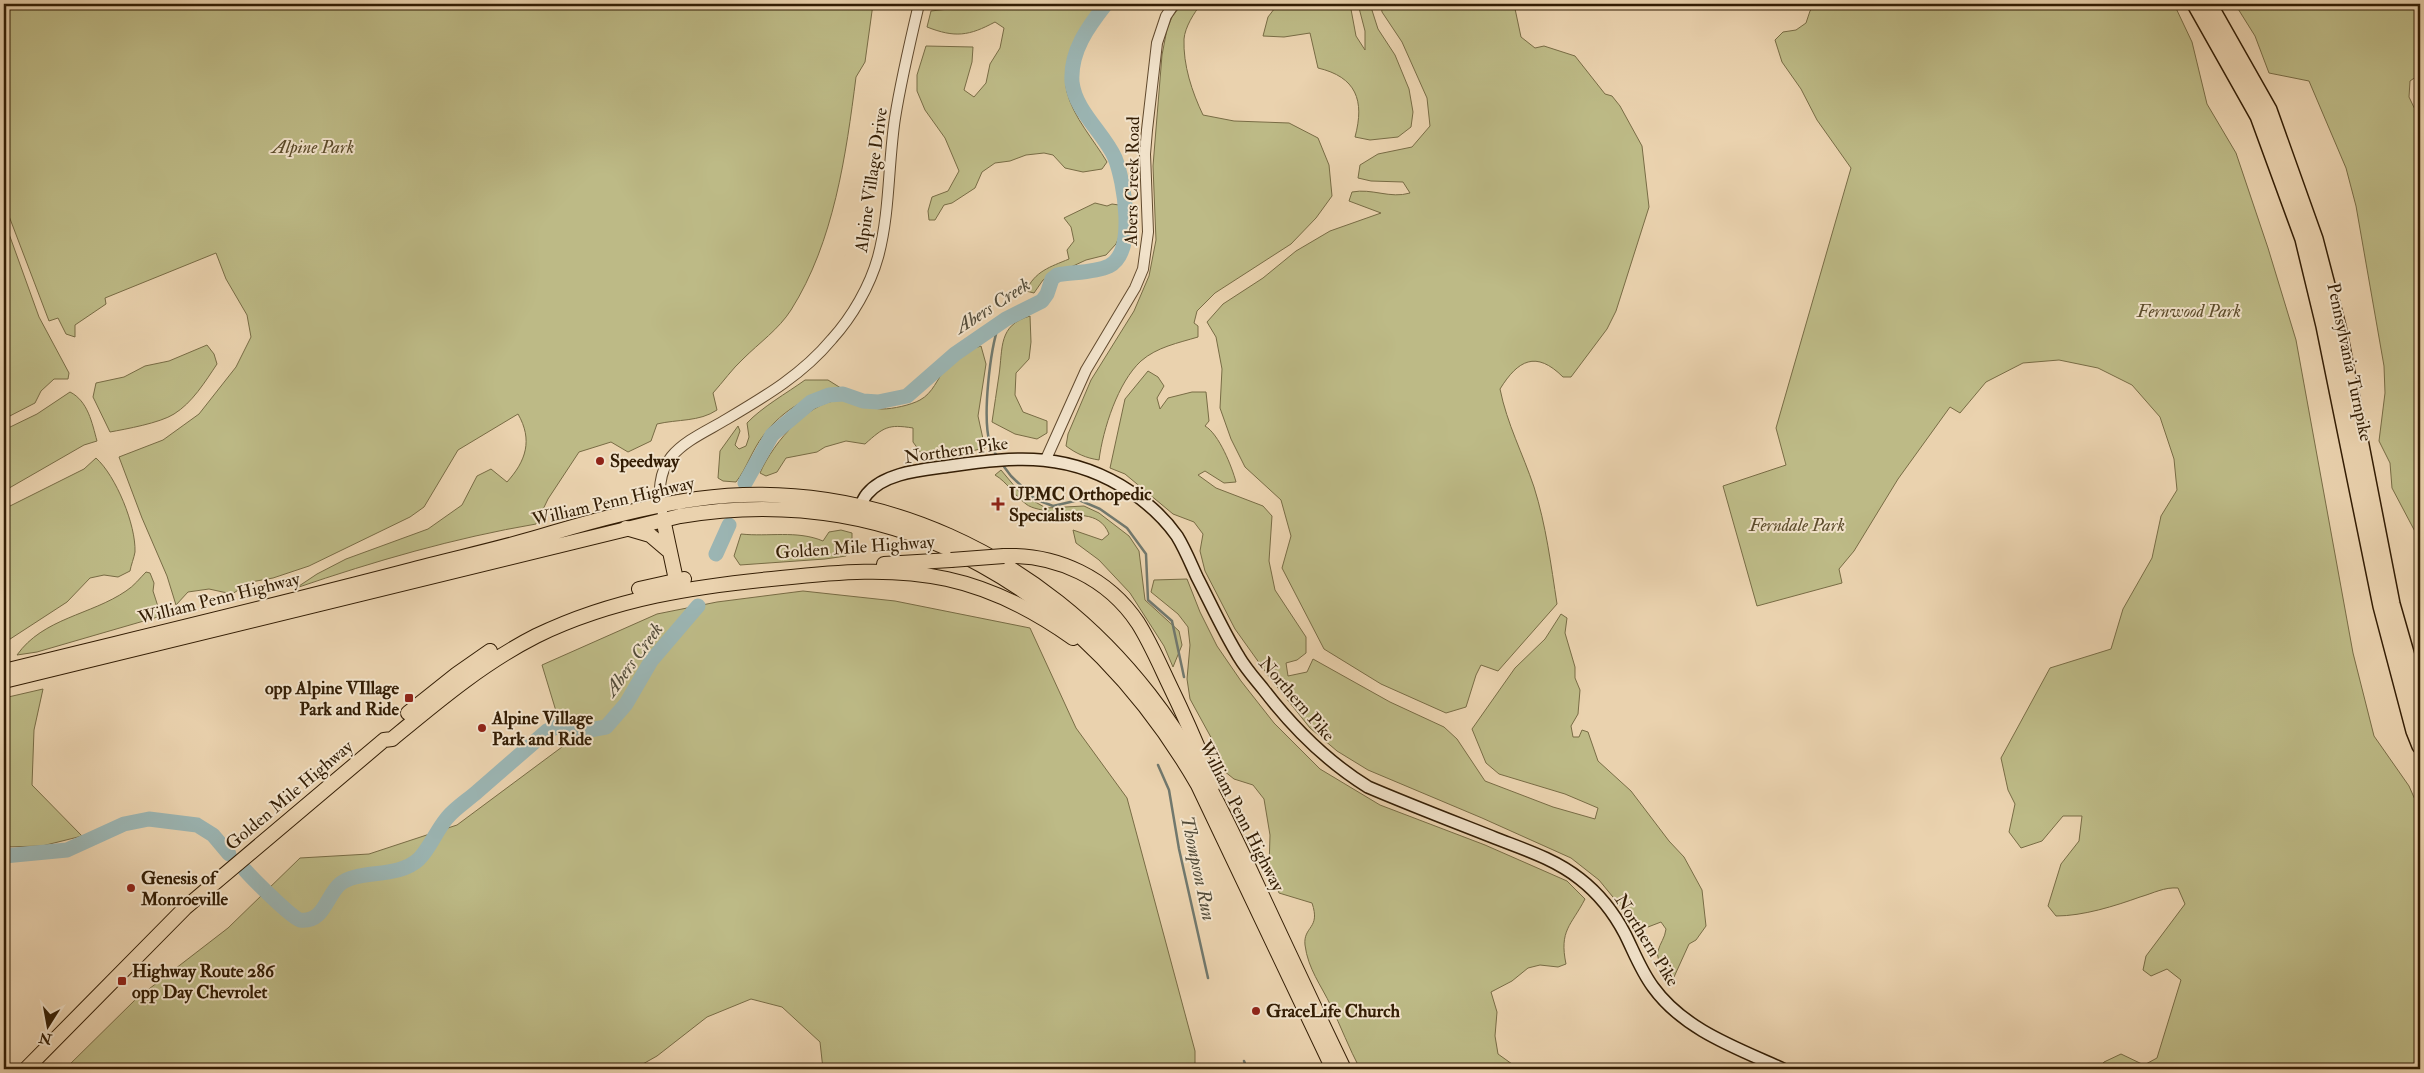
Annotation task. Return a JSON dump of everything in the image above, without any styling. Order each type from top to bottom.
[{"type":"highway","name":"Pennsylvania Turnpike","points":[[2195,4],[2258,116],[2303,239],[2324,326],[2381,606],[2414,732],[2420,746]]},
{"type":"highway","name":"Pennsylvania Turnpike","points":[[2209,4],[2269,110],[2315,239],[2338,327],[2392,604],[2420,702]]},
{"type":"main road","name":"Northern Pike","points":[[859,512],[867,494],[886,479],[918,472],[998,459],[1046,459],[1076,465],[1096,472],[1137,497],[1159,514],[1177,537],[1240,660],[1284,717],[1318,751],[1343,772],[1368,787],[1535,854],[1564,868],[1580,879],[1605,903],[1625,933],[1643,972],[1654,988],[1677,1012],[1709,1034],[1783,1069]]},
{"type":"main road","name":"William Penn Highway","points":[[4,671],[662,512],[706,498],[769,495],[823,499],[918,535],[958,552],[996,572],[1047,607],[1110,664],[1158,722],[1198,785],[1333,1069]]},
{"type":"main road","name":"William Penn Highway","points":[[4,682],[625,528],[662,512]]},
{"type":"main road","points":[[662,512],[677,585]]},
{"type":"main road","name":"William Penn Highway","points":[[859,512],[916,521],[964,542],[1037,587],[1082,623],[1122,663],[1160,709],[1195,760],[1227,821],[1344,1069]]},
{"type":"main road","points":[[625,528],[650,536],[670,552]]},
{"type":"main road","name":"Golden Mile Highway","points":[[26,1069],[185,908],[384,740],[385,732],[440,686],[475,661],[513,638],[557,617],[600,600],[722,575],[1004,556],[1033,557],[1072,568],[1104,586],[1130,612],[1148,639],[1188,725],[1227,821]]},
{"type":"main road","name":"Golden Mile Highway","points":[[677,585],[853,572],[894,572],[936,577],[986,591],[1030,610],[1110,664]]},
{"type":"street","name":"Alpine Village Drive","points":[[662,512],[662,476],[672,457],[692,440],[766,396],[804,368],[833,338],[864,291],[878,258],[902,75],[920,4]]},
{"type":"street","name":"Abers Creek Road","points":[[1046,459],[1086,370],[1135,288],[1143,268],[1148,232],[1145,154],[1149,111],[1158,43],[1166,16],[1174,4]]},
{"type":"green space","name":"Alpine Park","points":[[4,4],[873,4],[865,62],[856,77],[848,137],[836,197],[818,256],[806,284],[786,317],[775,330],[739,363],[713,393],[717,410],[703,417],[657,424],[651,441],[628,452],[611,442],[579,452],[548,499],[536,524],[475,536],[415,551],[296,588],[317,574],[346,559],[428,529],[462,505],[477,476],[491,469],[507,482],[519,466],[525,450],[525,433],[518,414],[458,450],[424,507],[410,517],[309,566],[273,578],[251,582],[232,594],[209,589],[188,592],[176,605],[167,576],[119,457],[163,440],[199,414],[236,367],[251,337],[247,315],[226,279],[216,253],[105,298],[106,304],[75,325],[75,337],[66,334],[58,318],[49,321],[4,203]]},
{"type":"green space","points":[[971,4],[1098,4],[1085,23],[1069,57],[1066,81],[1067,92],[1074,110],[1107,162],[1102,169],[1083,172],[1065,168],[1053,155],[1044,153],[1026,155],[1010,161],[995,163],[982,172],[975,188],[952,203],[944,205],[935,220],[929,220],[928,211],[932,197],[948,191],[959,171],[945,138],[925,110],[917,91],[917,75],[926,46],[973,47],[972,62],[964,90],[974,97],[986,83],[990,64],[1000,48],[1004,28],[995,22],[969,33],[954,34],[927,27],[931,11],[966,7]]},
{"type":"green space","points":[[1182,4],[1201,4],[1186,30],[1184,49],[1189,78],[1203,115],[1234,121],[1289,123],[1318,138],[1329,165],[1332,196],[1316,218],[1291,244],[1215,293],[1197,311],[1194,323],[1198,326],[1198,337],[1154,352],[1141,361],[1133,370],[1125,381],[1113,407],[1104,434],[1099,460],[1082,455],[1066,446],[1068,434],[1091,380],[1134,311],[1149,276],[1156,240],[1153,166],[1162,55],[1167,29],[1172,17]]},
{"type":"green space","points":[[1278,4],[1350,4],[1356,36],[1365,50],[1365,31],[1358,4],[1370,4],[1378,29],[1395,55],[1409,89],[1413,112],[1411,127],[1398,137],[1370,140],[1355,137],[1359,112],[1358,101],[1349,84],[1341,77],[1318,68],[1310,33],[1284,37],[1263,36],[1268,17]]},
{"type":"green space","points":[[1381,4],[1514,4],[1521,37],[1535,48],[1544,46],[1575,56],[1605,94],[1612,96],[1620,106],[1642,146],[1649,207],[1616,311],[1607,329],[1571,377],[1563,377],[1544,363],[1528,362],[1514,371],[1500,389],[1507,414],[1534,487],[1542,516],[1557,604],[1498,671],[1481,665],[1466,707],[1446,713],[1381,684],[1324,649],[1282,568],[1291,536],[1281,500],[1245,467],[1231,439],[1220,408],[1222,369],[1216,337],[1207,322],[1223,304],[1263,278],[1296,251],[1330,231],[1381,213],[1349,201],[1352,192],[1367,191],[1395,195],[1410,193],[1403,182],[1371,181],[1358,178],[1360,165],[1378,154],[1412,147],[1430,126],[1427,98],[1402,42],[1382,12]]},
{"type":"green space","points":[[1816,4],[2174,4],[2192,42],[2207,104],[2236,153],[2296,340],[2353,653],[2374,736],[2409,786],[2420,811],[2420,1069],[2098,1069],[2104,1062],[2121,1054],[2144,1065],[2157,1058],[2181,980],[2167,969],[2151,976],[2143,970],[2146,956],[2185,904],[2178,888],[2168,888],[2099,910],[2056,916],[2048,906],[2061,864],[2079,841],[2082,816],[2063,816],[2042,841],[2021,848],[2009,832],[2015,804],[2008,790],[2001,758],[2050,668],[2111,649],[2123,609],[2152,558],[2161,516],[2177,490],[2174,459],[2160,417],[2132,385],[2098,368],[2059,360],[2023,363],[1986,382],[1960,413],[1950,407],[1898,479],[1854,551],[1839,569],[1842,583],[1757,606],[1723,486],[1786,465],[1776,428],[1851,168],[1817,120],[1801,89],[1782,62],[1775,40],[1783,32],[1796,30],[1806,23],[1810,11]]},
{"type":"green space","points":[[2235,4],[2420,4],[2420,74],[2410,81],[2409,97],[2420,120],[2420,541],[2392,488],[2390,463],[2379,441],[2385,393],[2384,366],[2356,206],[2346,168],[2309,81],[2269,73],[2255,36]]},
{"type":"green space","points":[[1095,203],[1107,206],[1112,204],[1119,205],[1122,230],[1116,244],[1106,255],[1086,260],[1043,280],[1034,293],[1026,291],[1039,274],[1049,267],[1069,259],[1067,250],[1074,241],[1071,227],[1064,218]]},
{"type":"green space","points":[[4,220],[39,317],[69,373],[68,379],[54,379],[41,391],[35,403],[4,419]]},
{"type":"green space","points":[[1030,316],[1031,342],[1029,359],[1016,373],[1015,395],[1023,412],[1047,421],[1047,433],[1037,439],[1015,434],[992,422],[1004,339],[1012,325]]},
{"type":"green space","points":[[207,345],[214,354],[217,364],[198,392],[187,404],[174,414],[160,420],[110,432],[93,397],[96,383],[124,377],[145,366],[169,361]]},
{"type":"green space","points":[[981,346],[986,364],[978,416],[985,448],[958,454],[921,453],[913,442],[913,428],[898,426],[882,430],[865,444],[846,441],[825,447],[817,452],[786,458],[777,472],[766,476],[760,473],[774,448],[784,435],[808,413],[821,405],[835,400],[849,400],[882,409],[912,404],[928,394],[954,360],[962,354]]},
{"type":"green space","points":[[1148,371],[1158,377],[1164,386],[1157,398],[1160,409],[1168,398],[1192,392],[1206,392],[1209,421],[1205,426],[1220,443],[1236,482],[1224,483],[1205,471],[1198,475],[1216,488],[1263,506],[1272,516],[1269,561],[1275,590],[1306,637],[1306,653],[1297,660],[1286,663],[1288,676],[1307,672],[1313,659],[1390,702],[1444,727],[1457,739],[1485,781],[1553,807],[1595,819],[1598,808],[1565,794],[1499,774],[1486,763],[1472,729],[1515,668],[1545,639],[1561,614],[1567,618],[1565,633],[1575,667],[1575,678],[1580,690],[1578,714],[1571,726],[1573,737],[1579,737],[1582,730],[1588,732],[1598,761],[1631,791],[1669,841],[1684,857],[1702,890],[1706,926],[1696,940],[1689,944],[1674,977],[1671,979],[1658,958],[1658,951],[1666,929],[1661,922],[1648,927],[1635,924],[1599,880],[1571,858],[1368,770],[1337,751],[1310,728],[1270,678],[1235,629],[1205,571],[1200,551],[1203,534],[1194,522],[1173,514],[1125,474],[1110,468],[1125,399]]},
{"type":"green space","points":[[805,380],[828,380],[844,390],[809,399],[789,410],[763,436],[736,482],[723,481],[718,478],[720,451],[738,426],[740,431],[735,445],[739,449],[746,446],[749,437],[747,423],[767,406]]},
{"type":"green space","points":[[70,392],[85,407],[97,441],[84,445],[4,491],[4,430],[37,414]]},
{"type":"green space","points":[[96,458],[111,476],[132,528],[135,552],[130,571],[118,577],[104,575],[90,578],[67,602],[4,643],[4,509],[84,469]]},
{"type":"green space","points":[[1001,470],[1021,494],[1046,508],[1084,506],[1099,513],[1129,536],[1139,551],[1145,600],[1179,631],[1182,645],[1173,667],[1164,646],[1130,593],[1099,560],[1076,543],[1073,530],[1102,540],[1109,534],[1105,526],[1099,521],[1085,516],[1060,514],[1029,506],[995,475]]},
{"type":"green space","points":[[841,530],[852,533],[852,544],[846,556],[740,565],[734,556],[741,534],[793,535],[823,541],[829,532]]},
{"type":"green space","points":[[146,572],[150,573],[154,583],[153,591],[161,616],[37,652],[17,655],[40,633],[68,618],[112,599],[129,589]]},
{"type":"green space","points":[[1187,579],[1200,612],[1217,646],[1241,681],[1274,723],[1320,769],[1380,805],[1485,845],[1567,881],[1585,899],[1565,936],[1564,953],[1566,964],[1558,967],[1540,965],[1528,968],[1512,981],[1491,992],[1497,1012],[1495,1036],[1498,1054],[1519,1069],[1360,1069],[1312,969],[1307,954],[1305,939],[1314,918],[1312,903],[1279,893],[1269,868],[1270,835],[1264,799],[1253,785],[1234,779],[1224,771],[1219,752],[1190,699],[1187,679],[1190,645],[1188,627],[1178,614],[1151,592],[1154,580]]},
{"type":"green space","points":[[803,591],[895,601],[1030,628],[1076,728],[1127,798],[1195,1051],[1195,1069],[823,1069],[820,1042],[782,1007],[751,999],[707,1017],[657,1056],[634,1069],[65,1069],[136,999],[228,928],[300,858],[369,854],[457,825],[566,744],[542,665],[657,614],[717,602]]},
{"type":"green space","points":[[43,689],[34,730],[32,785],[82,836],[42,846],[4,847],[4,698]]},
{"type":"waterway","name":"Abers Creek","points":[[745,483],[772,435],[811,402],[829,395],[843,394],[863,401],[878,402],[907,396],[955,354],[1006,319],[1042,301],[1047,294],[1052,279],[1057,275],[1103,268],[1109,266],[1118,258],[1126,232],[1122,183],[1115,158],[1078,103],[1072,82],[1072,71],[1077,50],[1087,31],[1106,4]]},
{"type":"waterway","name":"Thompson Run","points":[[998,457],[990,444],[987,401],[990,366],[999,324]]},
{"type":"waterway","name":"Thompson Run","points":[[1002,464],[1011,476],[1035,499],[1053,506],[1079,500],[1100,509],[1127,528],[1146,554],[1148,600],[1172,621],[1184,677]]},
{"type":"waterway","name":"Abers Creek","points":[[716,554],[729,525]]},
{"type":"waterway","name":"Abers Creek","points":[[245,870],[296,918],[308,920],[320,913],[335,889],[348,879],[390,872],[410,865],[423,855],[450,814],[547,731],[561,725],[584,731],[606,727],[626,704],[651,661],[698,606]]},
{"type":"waterway","name":"Thompson Run","points":[[1158,765],[1169,790],[1179,849],[1208,978]]},
{"type":"waterway","name":"Abers Creek","points":[[4,856],[67,850],[124,824],[149,819],[197,825],[213,835],[229,854]]},
{"type":"waterway","name":"Thompson Run","points":[[1244,1061],[1247,1069]]},
{"type":"place","name":"Speedway","points":[[600,461]]},
{"type":"place","name":"UPMC Orthopedic Specialists","points":[[998,504]]},
{"type":"place","name":"opp Alpine VIllage Park and Ride","points":[[409,698]]},
{"type":"place","name":"Alpine Village Park and Ride","points":[[482,728]]},
{"type":"place","name":"Genesis of Monroeville","points":[[131,888]]},
{"type":"place","name":"Highway Route 286 opp Day Chevrolet","points":[[122,981]]},
{"type":"place","name":"GraceLife Church","points":[[1256,1011]]},
{"type":"park label","name":"Fernwood Park","points":[[2189,311]]},
{"type":"park label","name":"Ferndale Park","points":[[1797,525]]}]
